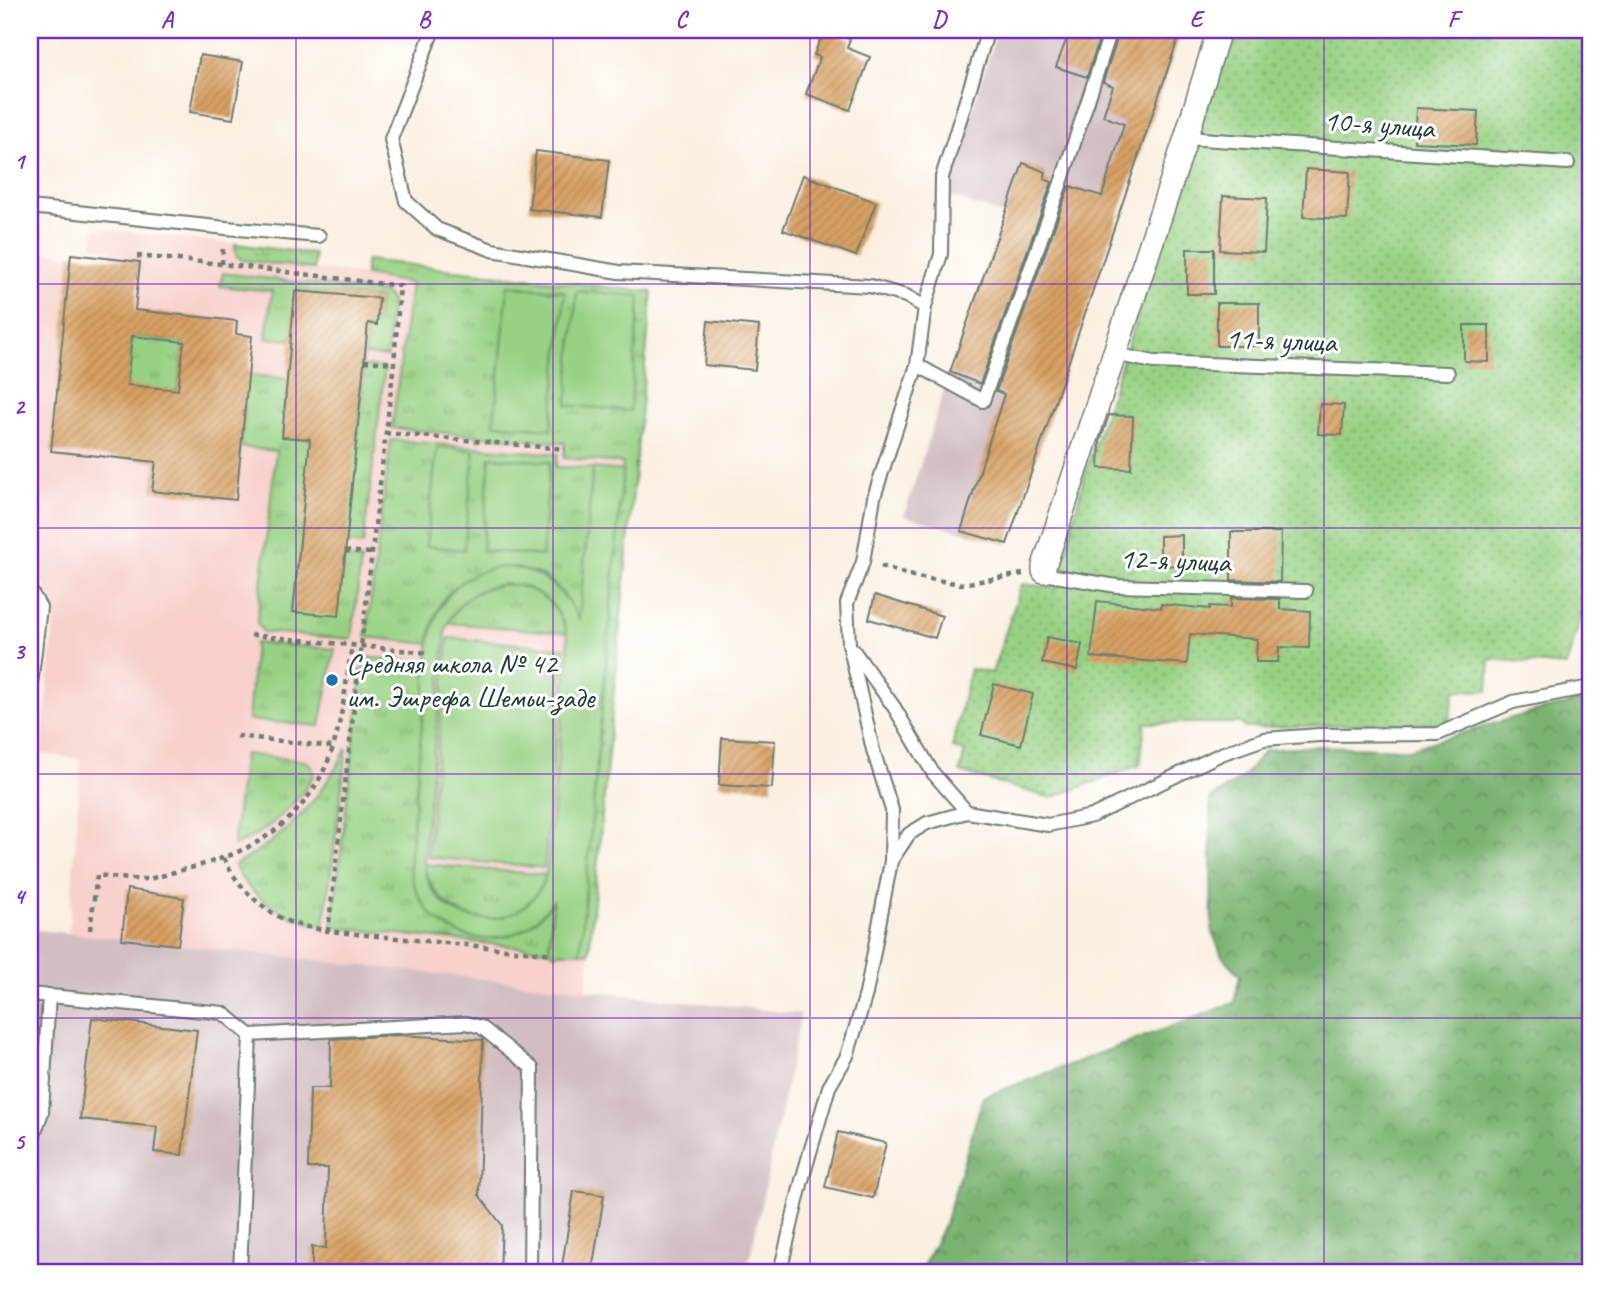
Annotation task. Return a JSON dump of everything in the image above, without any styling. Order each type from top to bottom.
[{"type":"street","points":[[1044,571],[1219,30]]},
{"type":"lane","points":[[433,30],[391,139],[406,201],[437,229],[492,250],[619,272],[870,286],[906,296],[925,307]]},
{"type":"lane","points":[[780,1272],[802,1180],[830,1087],[848,1056],[866,994],[891,861],[892,810],[873,750],[849,645],[847,603],[863,562],[874,497],[916,365],[925,307],[941,254],[942,177],[988,30]]},
{"type":"lane","points":[[916,365],[983,401],[1062,180],[1111,30]]},
{"type":"lane","name":"10-я улица","points":[[1186,138],[1568,163]]},
{"type":"lane","points":[[30,207],[319,236]]},
{"type":"lane","name":"11-я улица","points":[[1114,354],[1154,362],[1448,373]]},
{"type":"lane","name":"12-я улица","points":[[1044,571],[1049,575],[1117,586],[1306,591]]},
{"type":"lane","points":[[30,590],[40,607],[30,694]]},
{"type":"lane","points":[[849,645],[894,707],[933,773],[967,812]]},
{"type":"lane","points":[[891,861],[909,834],[928,823],[967,812],[1048,825],[1092,817],[1221,754],[1264,739],[1343,734],[1438,734],[1513,702],[1590,687]]},
{"type":"lane","points":[[30,993],[223,1013],[250,1035],[466,1023],[481,1027],[532,1068],[530,1272]]},
{"type":"lane","points":[[30,1146],[42,1112],[49,995]]},
{"type":"lane","points":[[240,1272],[250,1035]]},
{"type":"path","points":[[137,256],[400,286],[394,363],[328,931]]},
{"type":"path","points":[[364,361],[394,363]]},
{"type":"path","points":[[385,433],[565,449]]},
{"type":"path","points":[[345,551],[371,553]]},
{"type":"path","points":[[863,562],[916,577],[962,584],[1044,571]]},
{"type":"path","points":[[251,635],[429,653]]},
{"type":"path","points":[[90,930],[97,875],[144,879],[224,858],[257,844],[288,819],[324,771],[333,747],[352,646]]},
{"type":"path","points":[[237,736],[333,747]]},
{"type":"path","points":[[224,858],[233,877],[268,909],[287,920],[328,931],[554,954]]},
{"type":"shaded area","points":[[998,30],[1182,30],[1007,544],[904,516],[950,372],[1005,216],[945,194]]},
{"type":"shaded area","name":"Средняя школа № 42 им. Эшрефа Шемьи-заде","points":[[95,228],[314,254],[314,269],[364,275],[366,260],[652,292],[586,991],[69,934],[81,759],[41,754],[56,606],[30,563],[30,251],[111,259],[111,250],[93,247]]},
{"type":"shaded area","points":[[30,929],[801,1014],[747,1272],[30,1272]]},
{"type":"green space","points":[[1233,30],[1590,30],[1590,588],[1566,666],[1490,659],[1488,691],[1455,690],[1448,723],[1245,728],[1241,723],[1145,723],[1140,765],[1051,798],[960,772],[965,751],[952,748],[970,669],[992,673],[1022,584],[1057,588],[1085,473]]},
{"type":"green space","points":[[235,244],[314,254],[314,269],[243,260],[236,256]]},
{"type":"green space","points":[[366,260],[652,292],[589,953],[580,952],[623,463],[564,458],[565,443],[392,428],[411,283],[365,275]],"holes":[[[509,286],[565,292],[550,429],[494,423]]]},
{"type":"green space","points":[[223,273],[384,293],[391,300],[387,357],[365,355],[368,323],[377,324],[379,298],[296,291],[291,340],[266,338],[272,291],[220,286]]},
{"type":"green space","points":[[508,286],[565,292],[551,429],[494,424]]},
{"type":"green space","points":[[577,291],[640,296],[630,411],[567,405]]},
{"type":"green space","points":[[132,336],[184,342],[178,390],[126,395]]},
{"type":"green space","points":[[364,366],[385,368],[363,545],[346,543],[349,443],[357,443]]},
{"type":"green space","points":[[232,373],[288,379],[282,436],[310,439],[344,558],[361,560],[352,639],[263,632],[257,623],[276,451],[241,447],[245,408],[229,406]]},
{"type":"green space","points":[[391,440],[558,454],[556,467],[593,468],[579,621],[571,605],[551,582],[535,572],[526,571],[464,583],[450,591],[437,612],[429,644],[366,637]],"holes":[[[490,457],[550,462],[482,550]]]},
{"type":"green space","points":[[437,447],[474,451],[464,550],[426,546]]},
{"type":"green space","points":[[490,457],[550,462],[542,556],[482,550]]},
{"type":"green space","points":[[593,468],[623,471],[580,952],[554,954],[549,950],[553,901],[535,921],[522,930],[502,937],[481,938],[462,934],[445,925],[430,912],[419,896],[412,877],[410,856],[429,644],[438,614],[452,591],[472,576],[494,568],[517,568],[541,577],[562,594],[579,619]],"holes":[[[496,585],[519,586],[532,590],[552,604],[559,614],[567,638],[568,652],[548,863],[539,889],[523,907],[503,917],[480,919],[459,913],[440,900],[428,879],[424,852],[446,629],[455,611],[477,592]]]},
{"type":"green space","points":[[511,584],[531,590],[547,600],[559,614],[567,633],[448,623],[466,599],[474,594],[491,587]]},
{"type":"green space","points":[[448,638],[564,648],[544,868],[427,857]]},
{"type":"green space","points":[[255,643],[335,649],[320,726],[248,720]]},
{"type":"green space","points":[[364,657],[428,663],[410,863],[417,890],[430,912],[448,927],[468,936],[491,939],[513,933],[535,920],[553,899],[549,950],[332,927]]},
{"type":"green space","points":[[1590,698],[1590,1272],[920,1272],[945,1224],[983,1097],[1234,1003],[1240,975],[1222,956],[1212,931],[1210,799],[1243,777],[1265,750],[1316,746],[1409,749]]},
{"type":"green space","points":[[347,748],[324,926],[297,919],[260,898],[234,865],[270,843],[300,816],[326,784]]},
{"type":"green space","points":[[244,754],[305,761],[312,766],[314,775],[299,797],[279,817],[257,834],[233,846]]},
{"type":"green space","points":[[424,864],[546,875],[535,896],[520,911],[501,918],[482,919],[463,914],[446,903],[432,886]]},
{"type":"building","points":[[824,30],[850,39],[847,48],[870,57],[850,110],[806,94],[820,57],[814,55]]},
{"type":"building","points":[[1070,30],[1102,30],[1087,77],[1056,67]]},
{"type":"building","points":[[1120,30],[1181,30],[1007,544],[961,531],[1004,394],[996,391],[1069,186],[1102,196],[1124,124],[1103,116],[1113,86],[1103,82]]},
{"type":"building","points":[[200,55],[243,62],[233,119],[190,112]]},
{"type":"building","points":[[1416,108],[1478,111],[1476,145],[1414,142]]},
{"type":"building","points":[[536,151],[609,160],[602,217],[529,209]]},
{"type":"building","points":[[1023,163],[1046,172],[1044,179],[1052,182],[980,384],[950,372]]},
{"type":"building","points":[[1306,169],[1350,172],[1347,219],[1303,217]]},
{"type":"building","points":[[803,175],[876,202],[856,256],[783,230]]},
{"type":"building","points":[[1223,196],[1267,198],[1264,252],[1220,250]]},
{"type":"building","points":[[1187,249],[1214,249],[1214,294],[1187,294]]},
{"type":"building","points":[[71,254],[140,262],[135,310],[237,321],[236,334],[252,336],[236,500],[152,491],[156,462],[51,451]],"holes":[[[132,336],[184,342],[178,390],[127,385]]]},
{"type":"building","points":[[295,291],[379,298],[377,325],[368,323],[339,616],[293,612],[310,439],[282,437]]},
{"type":"building","points":[[1217,303],[1259,303],[1259,346],[1217,346]]},
{"type":"building","points":[[708,321],[759,326],[755,370],[704,365]]},
{"type":"building","points":[[1464,325],[1489,325],[1489,362],[1464,361]]},
{"type":"building","points":[[1320,404],[1344,405],[1342,435],[1318,434]]},
{"type":"building","points":[[1109,415],[1133,416],[1131,469],[1099,468],[1100,442]]},
{"type":"building","points":[[1231,532],[1281,532],[1280,582],[1231,580]]},
{"type":"building","points":[[1182,535],[1182,565],[1160,566],[1160,536]]},
{"type":"building","points":[[875,595],[942,616],[935,638],[869,619]]},
{"type":"building","points":[[1231,598],[1280,599],[1280,609],[1310,611],[1309,648],[1279,647],[1278,662],[1256,662],[1257,639],[1190,634],[1187,664],[1091,657],[1097,601],[1161,608],[1161,604],[1210,609],[1210,606],[1231,607]]},
{"type":"building","points":[[1047,637],[1082,644],[1077,670],[1042,663]]},
{"type":"building","points":[[994,684],[1033,694],[1021,745],[981,735]]},
{"type":"building","points":[[722,738],[775,741],[772,788],[719,785]]},
{"type":"building","points":[[127,889],[184,898],[178,945],[122,939]]},
{"type":"building","points":[[92,1018],[197,1030],[182,1155],[154,1152],[157,1127],[80,1119]]},
{"type":"building","points":[[399,1035],[483,1040],[479,1195],[502,1225],[500,1272],[312,1272],[312,1247],[326,1248],[328,1168],[308,1168],[310,1088],[330,1088],[331,1039]]},
{"type":"building","points":[[838,1132],[886,1143],[873,1198],[825,1187]]},
{"type":"building","points":[[574,1191],[604,1195],[592,1272],[561,1272]]},
{"type":"place","name":"Средняя школа № 42 им. Эшрефа Шемьи-заде","points":[[332,680]]}]
